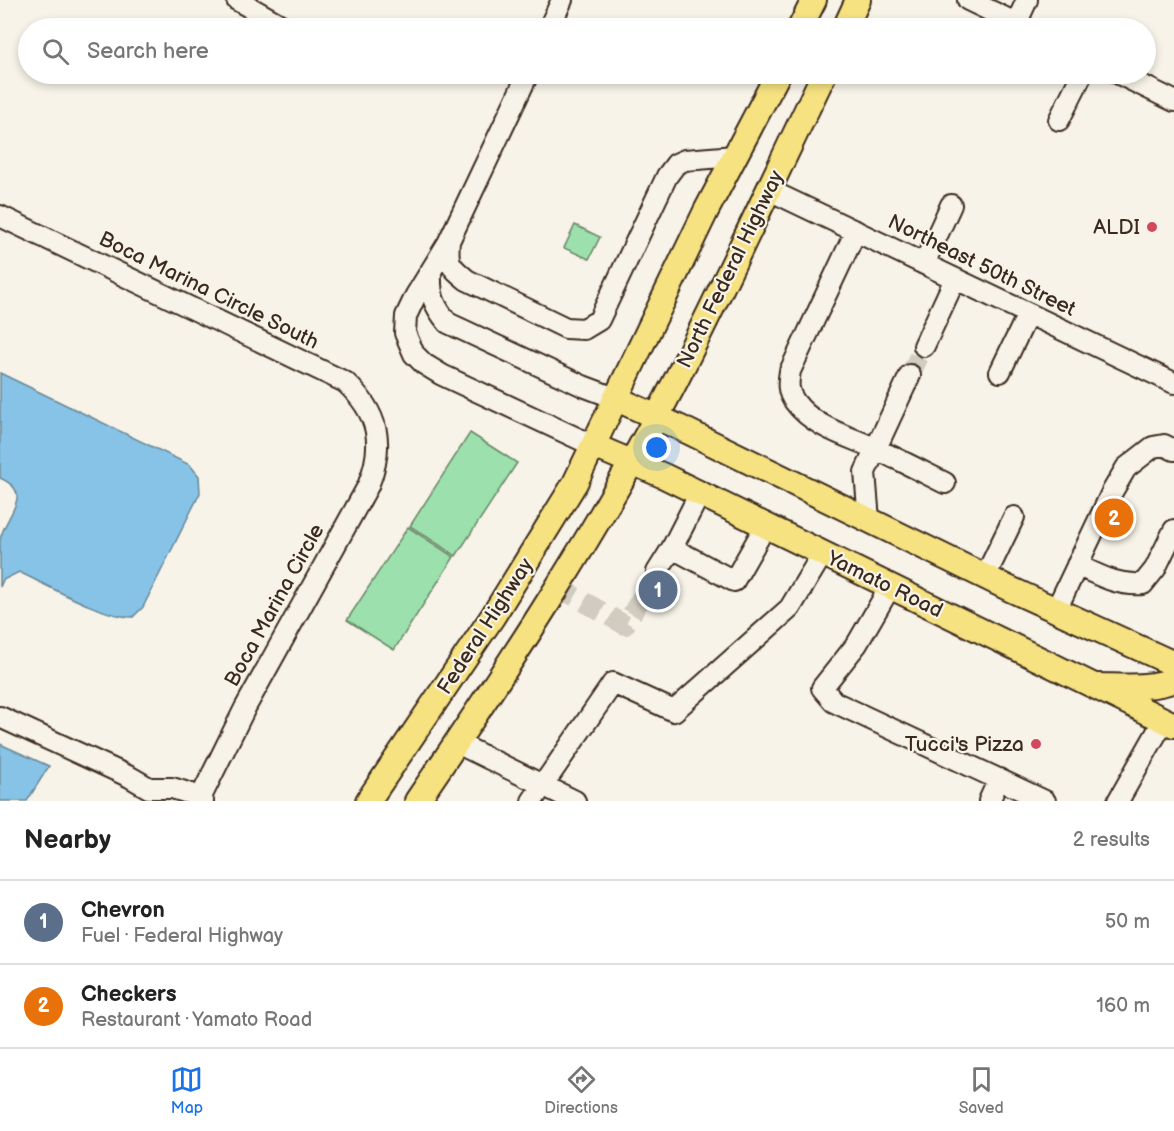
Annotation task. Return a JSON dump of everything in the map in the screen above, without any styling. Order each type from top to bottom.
[{"type":"main road","points":[[805,18],[814,0]]},
{"type":"main road","points":[[850,18],[858,0]]},
{"type":"main road","points":[[594,446],[701,221],[773,84]]},
{"type":"main road","name":"North Federal Highway","points":[[631,462],[673,385],[819,84]]},
{"type":"main road","points":[[615,399],[656,416],[985,577],[1174,664]]},
{"type":"main road","name":"Yamato Road","points":[[594,446],[700,493],[1092,686],[1171,719]]},
{"type":"main road","name":"Federal Highway","points":[[368,801],[493,616],[575,483],[594,446]]},
{"type":"main road","name":"Federal Highway","points":[[417,801],[558,587],[631,462]]},
{"type":"main road","points":[[1092,686],[1136,686],[1174,680]]},
{"type":"street","points":[[237,0],[268,18]]},
{"type":"street","points":[[554,18],[562,0]]},
{"type":"street","points":[[968,0],[1005,18]]},
{"type":"street","points":[[1023,18],[1027,0]]},
{"type":"street","points":[[523,84],[449,241],[406,316],[405,333],[414,354],[424,364],[442,375],[594,446]]},
{"type":"street","points":[[1059,120],[1077,84]]},
{"type":"street","points":[[1140,84],[1174,100]]},
{"type":"street","points":[[449,241],[447,258],[454,269],[468,280],[566,328],[584,329],[599,320],[667,177],[676,164],[685,160],[735,156]]},
{"type":"street","name":"Northeast 50th Street","points":[[769,190],[1174,383]]},
{"type":"street","points":[[924,264],[951,205]]},
{"type":"street","name":"Boca Marina Circle South","points":[[0,216],[345,382],[360,395],[370,412],[376,430]]},
{"type":"street","points":[[855,231],[790,371],[788,387],[794,402],[826,427],[876,448],[945,483]]},
{"type":"street","points":[[431,273],[430,292],[439,313],[448,323],[615,399]]},
{"type":"street","points":[[924,346],[955,279]]},
{"type":"street","points":[[1000,372],[1028,314]]},
{"type":"street","points":[[868,520],[865,472],[910,375]]},
{"type":"street","name":"Boca Marina Circle","points":[[201,800],[244,708],[368,486],[375,469],[378,449],[376,430]]},
{"type":"street","points":[[1056,610],[1126,468],[1153,447],[1164,445],[1174,450]]},
{"type":"street","points":[[657,572],[700,493]]},
{"type":"street","points":[[985,577],[1014,518]]},
{"type":"street","points":[[672,548],[734,581],[766,525]]},
{"type":"street","points":[[1077,565],[1111,582],[1128,586],[1143,584],[1155,569],[1174,530]]},
{"type":"street","points":[[537,793],[613,682],[674,711],[790,608],[823,553]]},
{"type":"street","points":[[891,587],[857,644],[822,688],[834,702],[1038,799]]},
{"type":"street","points":[[0,717],[129,777],[150,795],[172,788],[201,800]]},
{"type":"street","points":[[1118,801],[1171,719]]},
{"type":"street","points":[[457,743],[537,793],[575,801]]},
{"type":"street","points":[[988,801],[999,779]]},
{"type":"green space","points":[[575,225],[600,237],[589,259],[564,248]]},
{"type":"green space","points":[[470,433],[517,463],[456,556],[410,526]]},
{"type":"green space","points":[[408,527],[454,557],[394,650],[347,620]]},
{"type":"water","points":[[0,373],[190,465],[199,476],[200,493],[143,607],[133,617],[121,616],[92,607],[19,572],[3,580],[0,587],[0,540],[17,498],[16,491],[11,484],[0,478]]},
{"type":"water","points":[[0,744],[49,766],[27,801],[0,801]]},
{"type":"tunnel","points":[[910,375],[924,346]]},
{"type":"tunnel","points":[[558,587],[625,625],[657,572]]},
{"type":"place","name":"ALDI","points":[[1152,227]]},
{"type":"place","name":"Checkers","points":[[1114,518]]},
{"type":"place","name":"Chevron","points":[[658,590]]},
{"type":"place","name":"Tucci's Pizza","points":[[1036,744]]}]
